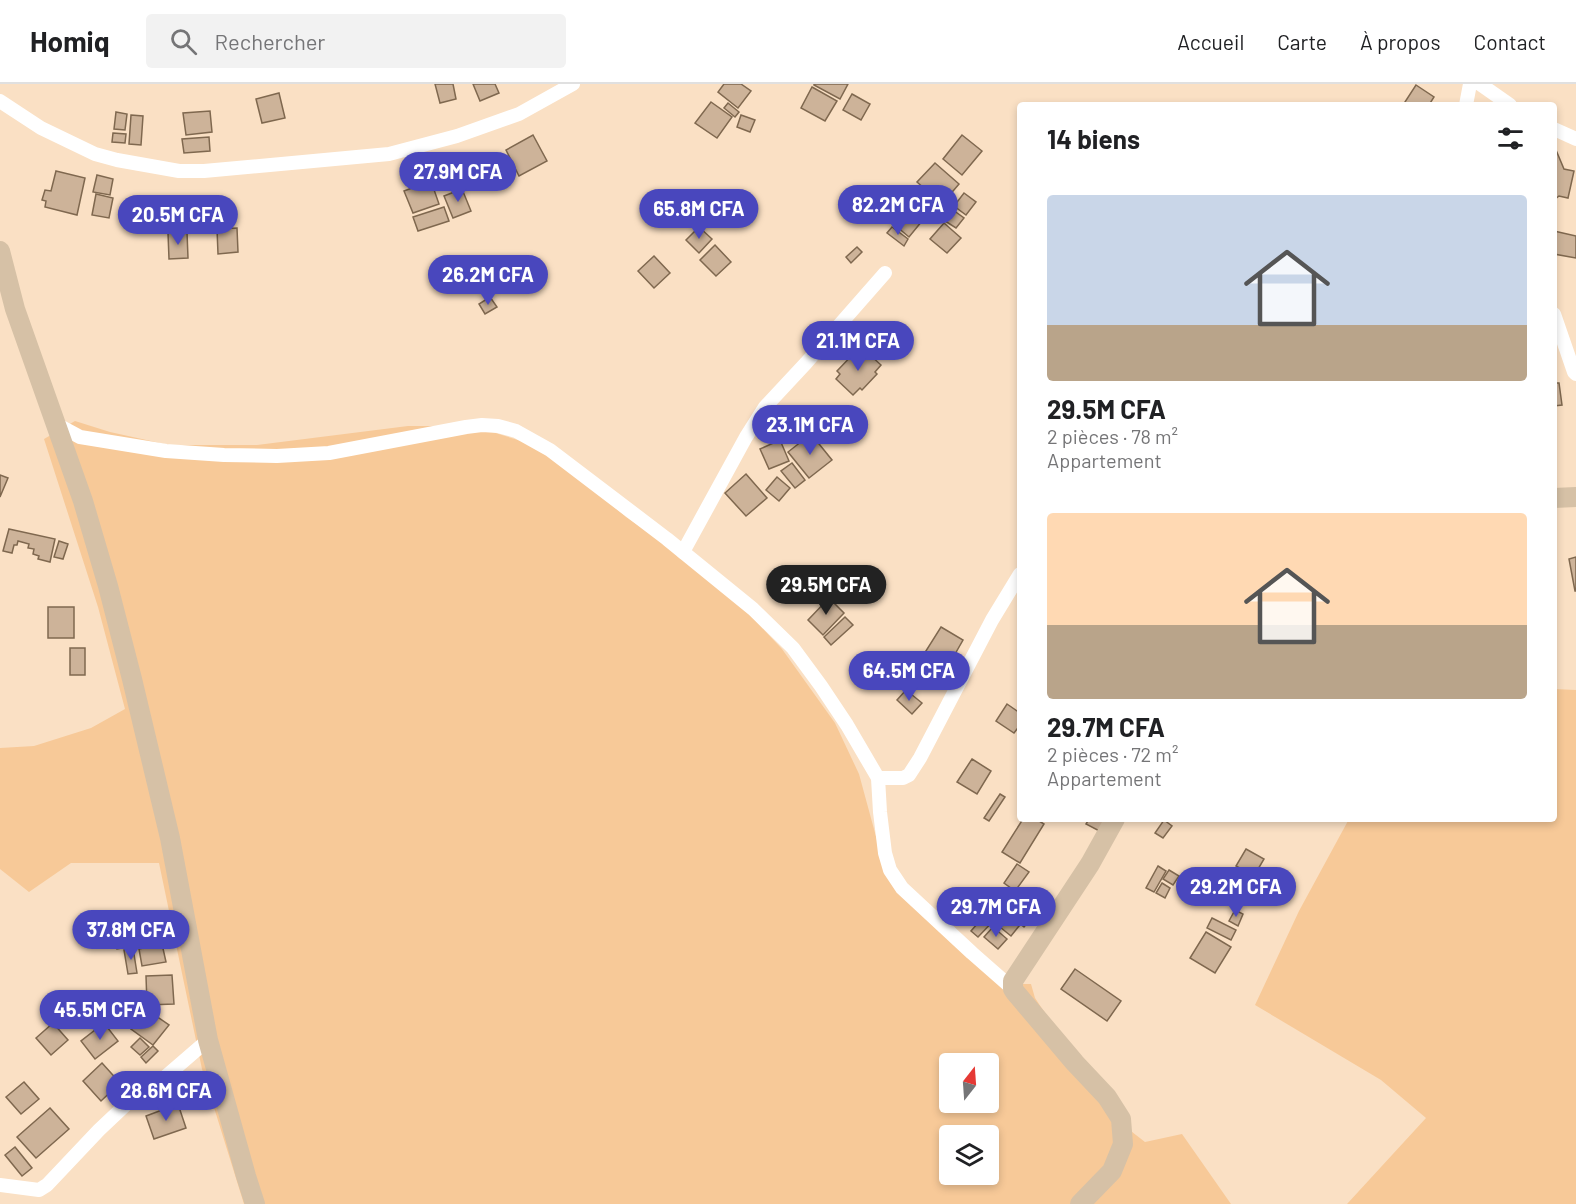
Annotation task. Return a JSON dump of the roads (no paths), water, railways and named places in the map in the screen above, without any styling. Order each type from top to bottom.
[{"type":"main road","points":[[0,251],[15,309],[86,512],[108,586],[170,838],[208,1040],[255,1204]]},
{"type":"main road","points":[[1557,498],[1576,497]]},
{"type":"main road","points":[[1080,1204],[1112,1171],[1123,1144],[1121,1119],[1107,1097],[1040,1023],[1013,988],[1013,981],[1085,872],[1113,822]]},
{"type":"street","points":[[0,101],[40,128],[95,154],[117,160],[194,172],[403,151],[457,136],[519,114],[573,84]]},
{"type":"street","points":[[1467,102],[1470,84]]},
{"type":"street","points":[[1480,84],[1506,102]]},
{"type":"street","points":[[1557,130],[1576,139]]},
{"type":"street","points":[[683,552],[765,407],[885,273]]},
{"type":"street","points":[[1557,323],[1576,374]]},
{"type":"street","points":[[54,423],[80,437],[154,449],[224,455],[277,456],[329,453],[482,425],[516,431],[550,450],[753,609],[793,648],[847,725],[878,778],[885,853],[890,870],[902,888],[1013,988]]},
{"type":"street","points":[[878,778],[903,778],[909,775],[992,620],[1017,579]]},
{"type":"street","points":[[0,1185],[39,1190],[47,1185],[134,1097],[164,1078],[208,1040]]}]
